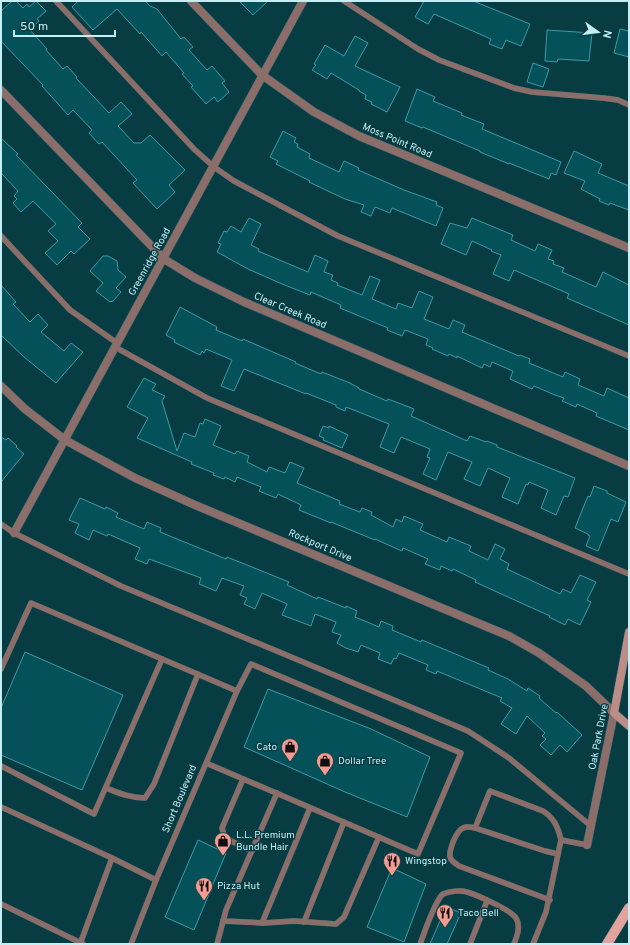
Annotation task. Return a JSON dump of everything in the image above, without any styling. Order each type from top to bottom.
[{"type":"main road","points":[[607,944],[629,908]]},
{"type":"street","name":"Moss Point Road","points":[[191,1],[262,75],[314,112],[359,136],[629,248]]},
{"type":"street","name":"Greenridge Road","points":[[14,533],[164,260],[303,1]]},
{"type":"street","name":"Clear Creek Road","points":[[1,90],[164,260],[195,278],[244,302],[629,466]]},
{"type":"street","name":"Rockport Drive","points":[[1,386],[25,409],[65,440],[135,478],[195,505],[509,636],[539,653],[586,686],[629,726]]},
{"type":"street","name":"Oak Park Drive","points":[[587,846],[629,632]]},
{"type":"lane","points":[[56,1],[194,149],[234,182],[338,236],[629,356]]},
{"type":"lane","points":[[344,1],[418,49],[432,56],[514,88],[532,92],[618,100],[629,105]]},
{"type":"lane","points":[[1,236],[70,310],[116,345],[207,398],[629,574]]},
{"type":"lane","points":[[1,524],[14,533],[121,586],[468,731],[509,758],[591,826]]},
{"type":"lane","points":[[1,669],[32,603],[237,691]]},
{"type":"lane","points":[[1,766],[94,814],[162,659]]},
{"type":"lane","name":"Short Boulevard","points":[[131,944],[156,880],[206,763],[237,691],[251,664],[461,753],[418,854],[379,837]]},
{"type":"lane","points":[[106,788],[124,796],[145,798],[154,784],[198,674]]},
{"type":"lane","points":[[206,763],[379,837],[344,917],[336,924],[223,921]]},
{"type":"lane","points":[[243,779],[222,828],[224,838],[252,851]]},
{"type":"lane","points":[[475,828],[490,791],[543,810],[550,816],[559,831],[560,840],[550,900],[533,944]]},
{"type":"lane","points":[[217,944],[226,910],[277,793]]},
{"type":"lane","points":[[1,808],[112,858],[156,880]]},
{"type":"lane","points":[[262,923],[310,808]]},
{"type":"lane","points":[[304,922],[344,822]]},
{"type":"lane","points":[[550,900],[459,866],[453,862],[450,857],[451,850],[458,832],[462,828],[469,827],[558,854]]},
{"type":"lane","points":[[560,840],[587,846]]},
{"type":"lane","points":[[1,904],[81,944],[112,858]]},
{"type":"lane","points":[[420,944],[436,902],[443,895],[455,891],[467,892],[510,912],[516,919],[519,927],[514,944]]},
{"type":"lane","points":[[470,944],[488,901]]},
{"type":"building","points":[[12,1],[16,1],[23,8],[27,4],[29,7],[36,1],[46,11],[37,19],[39,21],[30,30],[47,49],[46,50],[63,69],[67,66],[77,77],[76,78],[109,113],[121,102],[132,114],[118,126],[134,143],[141,143],[150,135],[185,170],[169,185],[175,192],[157,209],[133,183],[137,180],[102,142],[99,144],[89,133],[92,130],[73,110],[68,115],[42,86],[43,85],[1,41],[1,11]]},
{"type":"building","points":[[78,1],[145,1],[150,6],[157,9],[181,39],[184,37],[193,47],[189,50],[207,70],[212,66],[225,81],[222,83],[229,92],[218,102],[214,97],[206,104],[191,87],[193,86],[182,74],[184,73],[166,52],[162,56],[141,32],[140,34],[117,9],[93,30],[72,7]]},
{"type":"building","points":[[239,1],[268,1],[253,15]]},
{"type":"building","points":[[424,1],[473,1],[530,24],[521,46],[506,40],[502,49],[489,44],[491,39],[434,14],[428,24],[415,17]]},
{"type":"building","points":[[620,29],[629,31],[629,57],[614,53]]},
{"type":"building","points":[[547,30],[592,33],[589,61],[558,59],[557,62],[545,61]]},
{"type":"building","points":[[355,36],[368,43],[355,66],[400,87],[387,112],[371,104],[372,102],[365,99],[366,95],[331,73],[327,79],[312,70],[316,65],[314,64],[325,45],[344,56]]},
{"type":"building","points":[[533,63],[549,69],[543,87],[527,82]]},
{"type":"building","points":[[417,89],[435,97],[433,101],[462,113],[461,115],[484,124],[482,129],[561,162],[556,175],[551,173],[549,179],[405,121]]},
{"type":"building","points":[[283,131],[296,138],[294,142],[298,144],[297,147],[310,154],[309,158],[339,172],[344,161],[359,168],[358,170],[404,190],[437,202],[436,205],[443,208],[436,226],[392,208],[390,213],[375,207],[371,216],[361,212],[364,205],[345,199],[276,164],[278,161],[270,157]]},
{"type":"building","points":[[1,138],[18,154],[16,155],[82,223],[78,227],[90,239],[74,254],[71,251],[57,265],[45,253],[58,241],[48,231],[56,224],[33,201],[21,212],[13,203],[17,199],[14,196],[18,191],[1,173]]},
{"type":"building","points":[[574,151],[602,164],[598,173],[629,186],[629,210],[610,203],[609,205],[599,201],[600,199],[581,189],[585,181],[564,173]]},
{"type":"building","points":[[249,218],[261,224],[251,245],[259,249],[258,251],[308,272],[315,255],[328,261],[324,272],[333,275],[331,280],[338,283],[337,285],[362,295],[370,276],[380,280],[372,299],[396,309],[398,303],[412,308],[419,291],[433,297],[424,319],[449,329],[453,320],[465,325],[462,332],[519,356],[520,355],[530,359],[529,363],[563,377],[565,372],[580,379],[578,385],[604,396],[607,388],[629,398],[629,430],[596,416],[597,413],[577,404],[576,407],[562,401],[564,398],[534,386],[532,389],[510,379],[513,371],[492,362],[490,367],[484,364],[482,368],[457,356],[457,358],[449,354],[448,356],[426,345],[428,339],[405,330],[402,336],[387,330],[388,328],[340,308],[341,305],[311,292],[310,295],[282,284],[248,269],[217,252],[221,244],[218,243],[224,231],[227,232],[231,226],[241,232]]},
{"type":"building","points":[[472,218],[513,235],[511,240],[535,251],[538,244],[552,250],[548,259],[554,261],[553,264],[564,268],[562,272],[596,287],[603,272],[629,285],[629,325],[567,298],[569,294],[514,270],[509,281],[493,274],[501,255],[472,241],[466,255],[441,244],[450,223],[467,228]]},
{"type":"building","points":[[103,256],[108,256],[117,261],[118,270],[126,277],[116,288],[121,292],[112,302],[96,291],[103,283],[90,271]]},
{"type":"building","points":[[1,285],[16,302],[13,304],[30,322],[38,314],[48,325],[41,332],[64,351],[71,343],[83,352],[56,383],[24,357],[1,335]]},
{"type":"building","points":[[180,307],[217,327],[216,330],[242,341],[243,339],[321,374],[322,372],[350,383],[359,389],[387,401],[388,399],[414,409],[411,416],[467,441],[470,436],[486,442],[487,441],[497,445],[497,447],[575,478],[568,497],[564,496],[556,515],[541,508],[548,490],[529,482],[528,485],[526,484],[518,504],[502,497],[510,478],[488,468],[480,486],[464,479],[472,462],[448,452],[436,480],[423,474],[430,458],[427,457],[430,449],[401,437],[394,453],[380,447],[389,424],[346,407],[345,411],[336,407],[336,405],[244,369],[234,391],[221,386],[232,360],[206,349],[204,353],[202,351],[200,355],[174,342],[175,340],[166,335]]},
{"type":"building","points":[[144,378],[156,384],[152,390],[165,396],[162,401],[177,451],[184,433],[195,437],[200,423],[203,424],[205,419],[221,426],[213,445],[235,454],[237,451],[249,456],[247,462],[267,472],[269,467],[285,473],[290,462],[304,468],[297,483],[340,501],[339,504],[360,512],[362,508],[372,512],[371,515],[393,527],[396,519],[402,522],[404,516],[423,524],[420,530],[447,542],[449,537],[471,546],[469,551],[488,560],[495,544],[505,549],[500,559],[509,564],[507,569],[560,594],[563,589],[571,593],[580,575],[596,582],[587,600],[591,602],[580,625],[568,619],[565,625],[549,617],[550,616],[475,582],[476,580],[453,569],[452,571],[441,566],[440,570],[425,564],[428,559],[403,548],[402,551],[299,510],[301,505],[278,494],[276,498],[259,491],[261,487],[237,477],[235,482],[225,477],[224,479],[213,475],[214,473],[191,464],[192,462],[137,438],[148,418],[127,407]]},
{"type":"building","points":[[323,426],[329,428],[329,426],[348,435],[342,448],[323,440],[324,438],[319,436]]},
{"type":"building","points":[[1,437],[6,440],[8,438],[24,454],[1,482]]},
{"type":"building","points":[[594,486],[607,491],[607,493],[626,502],[618,522],[611,519],[598,551],[586,546],[590,536],[588,534],[575,528],[588,496],[590,497]]},
{"type":"building","points":[[80,498],[105,509],[106,507],[118,513],[116,517],[144,529],[147,522],[161,528],[160,532],[226,559],[227,557],[289,582],[287,585],[317,599],[318,597],[346,608],[346,606],[357,611],[355,617],[379,627],[381,621],[393,626],[392,630],[421,642],[422,640],[489,668],[488,670],[508,679],[527,691],[528,688],[540,696],[539,698],[582,735],[567,752],[560,745],[551,755],[540,745],[546,739],[542,736],[545,733],[527,716],[516,734],[501,724],[512,708],[500,701],[502,698],[437,671],[436,674],[426,670],[428,665],[399,653],[391,664],[378,659],[380,653],[361,645],[358,652],[346,648],[337,643],[341,635],[332,632],[336,622],[315,614],[311,626],[282,615],[287,604],[262,593],[255,609],[244,604],[247,598],[240,595],[244,586],[222,578],[216,591],[199,584],[201,578],[149,559],[147,564],[135,559],[140,548],[108,534],[107,536],[93,530],[89,540],[75,533],[79,524],[69,520]]},
{"type":"building","points":[[25,652],[123,695],[82,790],[1,755],[1,708]]},
{"type":"building","points":[[268,689],[371,729],[430,757],[407,817],[345,792],[244,747]]},
{"type":"building","points":[[198,840],[226,853],[194,930],[165,917]]},
{"type":"building","points":[[392,868],[426,884],[404,942],[367,927]]},
{"type":"building","name":"Taco Bell","points":[[446,907],[461,913],[447,944],[430,944]]},
{"type":"place","name":"Cato","points":[[290,762]]},
{"type":"place","name":"Dollar Tree","points":[[325,776]]},
{"type":"place","name":"L.L. Premium Bundle Hair","points":[[223,856]]},
{"type":"place","name":"Wingstop","points":[[392,876]]},
{"type":"place","name":"Pizza Hut","points":[[204,901]]},
{"type":"place","name":"Taco Bell","points":[[445,928]]}]
